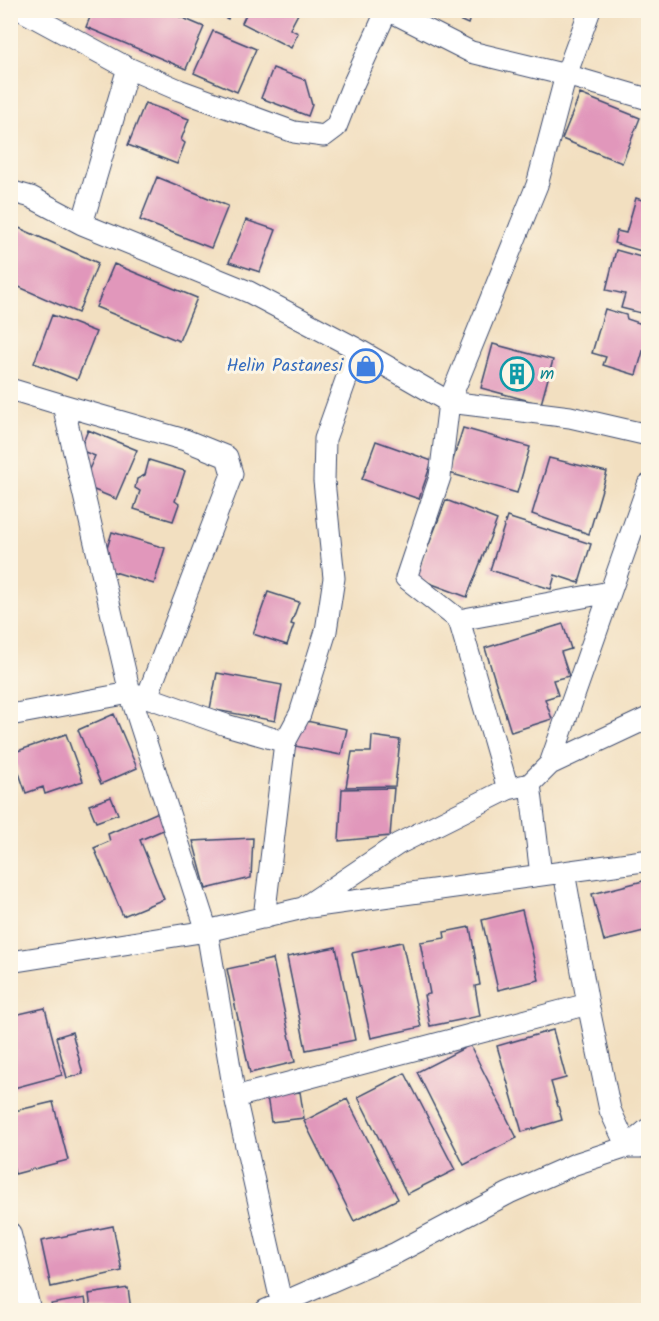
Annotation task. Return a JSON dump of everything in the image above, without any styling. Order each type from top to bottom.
[{"type":"street","points":[[21,10],[128,68],[179,90],[294,132],[324,136],[336,127],[388,10],[471,52],[566,75],[648,99]]},
{"type":"street","points":[[508,789],[459,620],[406,579],[440,477],[449,402],[537,185],[566,75],[590,10]]},
{"type":"street","points":[[82,224],[128,68]]},
{"type":"street","points":[[10,191],[31,197],[82,224],[249,292],[357,349],[449,402],[570,417],[648,435]]},
{"type":"street","points":[[264,918],[285,742],[300,714],[326,631],[334,578],[324,481],[325,439],[357,349]]},
{"type":"street","points":[[10,389],[185,440],[227,457],[232,474],[138,695]]},
{"type":"street","points":[[63,405],[138,695],[207,931],[235,1097],[277,1308],[396,1253],[509,1193],[575,1164],[627,1147],[648,1147]]},
{"type":"street","points":[[550,764],[648,485]]},
{"type":"street","points":[[459,620],[610,592]]},
{"type":"street","points":[[10,715],[138,695],[285,742]]},
{"type":"street","points":[[303,908],[398,844],[508,789],[530,784],[550,764],[648,718]]},
{"type":"street","points":[[530,784],[541,875]]},
{"type":"street","points":[[10,962],[207,931],[303,908],[643,861]]},
{"type":"street","points":[[564,872],[610,1110],[627,1147]]},
{"type":"street","points":[[235,1097],[588,1004]]},
{"type":"street","points":[[627,1147],[648,1129]]},
{"type":"street","points":[[10,1233],[30,1311]]},
{"type":"building","points":[[93,10],[164,10],[204,27],[186,69],[86,27]]},
{"type":"building","points":[[209,10],[231,10],[228,19]]},
{"type":"building","points":[[248,10],[300,10],[290,29],[298,33],[291,48],[242,23]]},
{"type":"building","points":[[451,10],[473,10],[468,24],[457,19],[459,13],[451,12]]},
{"type":"building","points":[[213,31],[256,49],[237,92],[194,73]]},
{"type":"building","points":[[273,68],[305,80],[312,105],[308,116],[261,98]]},
{"type":"building","points":[[580,94],[640,118],[622,163],[562,139]]},
{"type":"building","points":[[145,103],[189,119],[181,140],[185,143],[177,164],[128,145]]},
{"type":"building","points":[[157,177],[228,206],[211,248],[140,220]]},
{"type":"building","points":[[636,198],[648,202],[648,253],[614,243],[617,231],[626,233]]},
{"type":"building","points":[[246,220],[276,230],[260,272],[229,262]]},
{"type":"building","points":[[10,224],[98,263],[78,313],[10,283]]},
{"type":"building","points":[[616,250],[648,259],[648,299],[645,298],[641,313],[621,308],[625,294],[606,290]]},
{"type":"building","points":[[114,264],[197,298],[179,341],[96,307]]},
{"type":"building","points":[[605,309],[626,315],[627,319],[648,326],[648,334],[636,375],[603,365],[606,357],[592,353]]},
{"type":"building","points":[[52,315],[96,332],[77,380],[34,363]]},
{"type":"building","name":"m","points":[[493,344],[553,360],[541,404],[481,388]]},
{"type":"building","points":[[463,428],[530,447],[517,493],[449,473]]},
{"type":"building","points":[[88,430],[137,450],[116,499],[82,485],[95,456],[80,450]]},
{"type":"building","points":[[376,441],[432,461],[419,499],[362,479]]},
{"type":"building","points":[[549,458],[607,472],[589,534],[532,514]]},
{"type":"building","points":[[149,460],[185,471],[175,501],[179,504],[173,521],[134,509],[140,491],[135,488],[137,479],[145,475]]},
{"type":"building","points":[[446,500],[497,520],[467,597],[416,578]]},
{"type":"building","points":[[507,517],[591,544],[579,583],[555,575],[551,589],[490,570]]},
{"type":"building","points":[[112,532],[165,548],[154,584],[101,568]]},
{"type":"building","points":[[268,592],[299,602],[287,645],[253,634]]},
{"type":"building","points":[[563,624],[571,649],[561,652],[569,676],[553,680],[558,695],[545,699],[552,719],[511,732],[485,648]]},
{"type":"building","points":[[217,673],[282,685],[275,721],[210,709]]},
{"type":"building","points":[[114,714],[137,768],[101,784],[78,730]]},
{"type":"building","points":[[301,720],[347,729],[341,755],[295,746]]},
{"type":"building","points":[[66,734],[83,781],[45,794],[43,787],[26,793],[12,753]]},
{"type":"building","points":[[372,736],[400,740],[395,786],[346,787],[352,752],[371,752]]},
{"type":"building","points":[[394,788],[390,836],[339,841],[342,789]]},
{"type":"building","points":[[111,797],[118,814],[96,822],[89,805]]},
{"type":"building","points":[[163,810],[170,827],[140,840],[164,899],[123,916],[94,848],[110,841],[108,834]]},
{"type":"building","points":[[253,838],[251,878],[206,889],[193,841]]},
{"type":"building","points":[[647,880],[648,930],[604,941],[592,894]]},
{"type":"building","points":[[522,910],[539,980],[498,990],[482,920]]},
{"type":"building","points":[[470,927],[480,985],[475,986],[480,1016],[430,1026],[424,995],[430,994],[420,942],[445,938],[444,932]]},
{"type":"building","points":[[402,942],[421,1027],[371,1038],[352,953]]},
{"type":"building","points":[[336,947],[355,1040],[306,1050],[287,957]]},
{"type":"building","points":[[273,959],[295,1062],[250,1073],[227,969]]},
{"type":"building","points":[[45,1008],[62,1075],[10,1089],[10,1016]]},
{"type":"building","points":[[553,1030],[566,1078],[551,1082],[562,1120],[522,1132],[497,1046]]},
{"type":"building","points":[[72,1032],[83,1074],[67,1078],[56,1037]]},
{"type":"building","points":[[470,1045],[517,1138],[464,1165],[417,1072]]},
{"type":"building","points":[[405,1073],[455,1170],[407,1194],[358,1097]]},
{"type":"building","points":[[300,1092],[304,1118],[271,1122],[267,1096]]},
{"type":"building","points":[[347,1099],[398,1199],[354,1221],[304,1121]]},
{"type":"building","points":[[53,1102],[68,1160],[15,1174],[10,1155],[10,1112]]},
{"type":"building","points":[[113,1226],[122,1271],[51,1287],[41,1241]]},
{"type":"building","points":[[128,1288],[131,1310],[91,1310],[89,1294]]},
{"type":"building","points":[[85,1298],[87,1310],[52,1310],[51,1304]]},
{"type":"place","name":"Helin Pastanesi","points":[[366,366]]},
{"type":"place","name":"m","points":[[517,374]]}]
